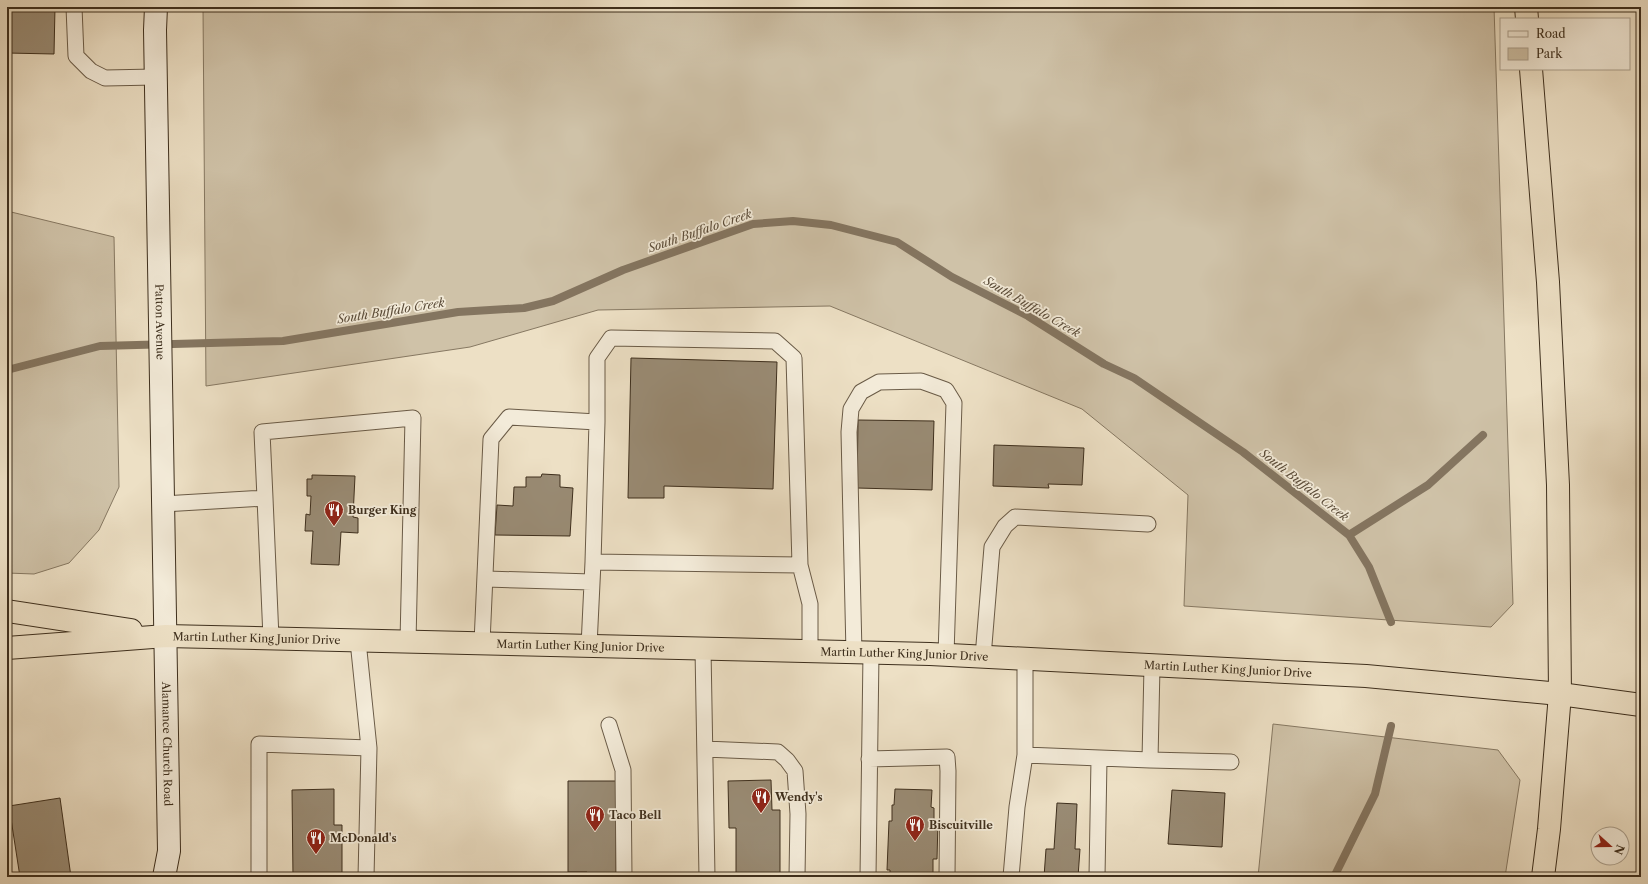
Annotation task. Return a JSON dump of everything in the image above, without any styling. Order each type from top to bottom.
[{"type":"highway","points":[[1526,7],[1527,18]]},
{"type":"highway","points":[[1531,70],[1548,282],[1558,484],[1560,694],[1549,829],[1543,877]]},
{"type":"highway","points":[[7,611],[166,636]]},
{"type":"highway","points":[[7,648],[166,636]]},
{"type":"highway","name":"Martin Luther King Junior Drive","points":[[166,636],[946,655],[1366,676],[1560,694],[1641,705]]},
{"type":"street","name":"Patton Avenue","points":[[156,7],[155,77],[166,636]]},
{"type":"street","name":"Alamance Church Road","points":[[164,877],[170,851],[166,636]]},
{"type":"street","name":"Alamance Church Road","points":[[170,851],[178,877]]},
{"type":"lane","points":[[74,7],[76,56],[91,71],[105,78],[155,77]]},
{"type":"lane","points":[[589,646],[598,422],[597,358],[611,338],[775,341],[794,358],[800,565],[810,604],[810,651]]},
{"type":"lane","points":[[868,877],[870,759],[849,432],[851,409],[861,392],[879,382],[921,381],[946,390],[954,402],[946,655]]},
{"type":"lane","points":[[482,643],[491,439],[509,417],[598,422]]},
{"type":"lane","points":[[272,638],[262,432],[413,418],[408,642]]},
{"type":"lane","points":[[163,504],[265,498]]},
{"type":"lane","points":[[983,657],[992,547],[1004,526],[1016,518],[1148,524]]},
{"type":"lane","points":[[593,562],[800,565]]},
{"type":"lane","points":[[486,579],[592,582]]},
{"type":"lane","points":[[358,641],[369,748],[366,877]]},
{"type":"lane","points":[[704,649],[707,877]]},
{"type":"lane","points":[[1012,877],[1017,808],[1025,755],[1025,659]]},
{"type":"lane","points":[[1150,760],[1152,666]]},
{"type":"lane","points":[[609,725],[623,770],[624,877]]},
{"type":"lane","points":[[259,877],[259,744],[369,748]]},
{"type":"lane","points":[[705,749],[778,752],[795,770],[798,814],[797,877]]},
{"type":"lane","points":[[1025,755],[1099,759],[1231,762]]},
{"type":"lane","points":[[870,759],[947,757],[947,877]]},
{"type":"lane","points":[[1097,877],[1099,759]]},
{"type":"green space","points":[[203,7],[1494,7],[1513,604],[1491,627],[1184,606],[1188,495],[1082,409],[830,306],[598,310],[470,347],[206,386]]},
{"type":"green space","points":[[7,211],[114,237],[119,487],[99,530],[69,563],[34,574],[7,573]]},
{"type":"green space","points":[[1273,724],[1498,750],[1520,780],[1505,877],[1258,877]]},
{"type":"building","points":[[7,7],[55,7],[54,54],[7,53]]},
{"type":"building","points":[[631,358],[777,362],[773,489],[664,486],[664,498],[628,498]]},
{"type":"building","points":[[858,420],[934,421],[932,490],[857,488]]},
{"type":"building","points":[[994,445],[1084,448],[1082,485],[1048,484],[1049,488],[993,486]]},
{"type":"building","points":[[542,474],[560,475],[560,487],[573,488],[570,536],[495,535],[497,505],[513,506],[514,487],[526,487],[526,477],[541,477]]},
{"type":"building","points":[[312,475],[355,476],[353,517],[358,518],[358,533],[341,532],[339,565],[311,564],[313,531],[305,531],[306,514],[310,515],[311,496],[307,496],[307,479],[312,479]]},
{"type":"building","points":[[771,780],[772,810],[780,810],[780,873],[736,873],[736,828],[729,828],[728,781]]},
{"type":"building","points":[[568,781],[616,781],[616,877],[587,877],[587,872],[568,872]]},
{"type":"building","points":[[334,789],[334,825],[342,825],[342,877],[293,877],[292,790]]},
{"type":"building","points":[[895,789],[932,790],[931,807],[934,808],[934,821],[938,821],[937,859],[933,859],[933,877],[890,877],[890,870],[887,870],[889,821],[892,821],[892,805],[894,805]]},
{"type":"building","points":[[1172,790],[1225,793],[1222,847],[1168,844]]},
{"type":"building","points":[[60,798],[71,877],[20,877],[9,806]]},
{"type":"building","points":[[1057,803],[1077,804],[1075,849],[1080,849],[1078,877],[1044,877],[1046,849],[1054,849]]},
{"type":"waterway","name":"South Buffalo Creek","points":[[7,370],[100,346],[283,341],[458,312],[524,308],[553,301],[623,270],[753,224],[793,221],[831,225],[897,242],[952,277],[1028,316],[1104,364],[1134,378],[1243,452],[1349,535],[1369,567],[1391,622]]},
{"type":"waterway","points":[[1349,535],[1428,485],[1483,435]]},
{"type":"waterway","name":"South Buffalo Creek","points":[[1334,877],[1375,794],[1391,726]]},
{"type":"place","name":"Burger King","points":[[334,527]]},
{"type":"place","name":"Wendy's","points":[[761,814]]},
{"type":"place","name":"Taco Bell","points":[[595,832]]},
{"type":"place","name":"Biscuitville","points":[[915,842]]},
{"type":"place","name":"McDonald's","points":[[316,855]]}]
